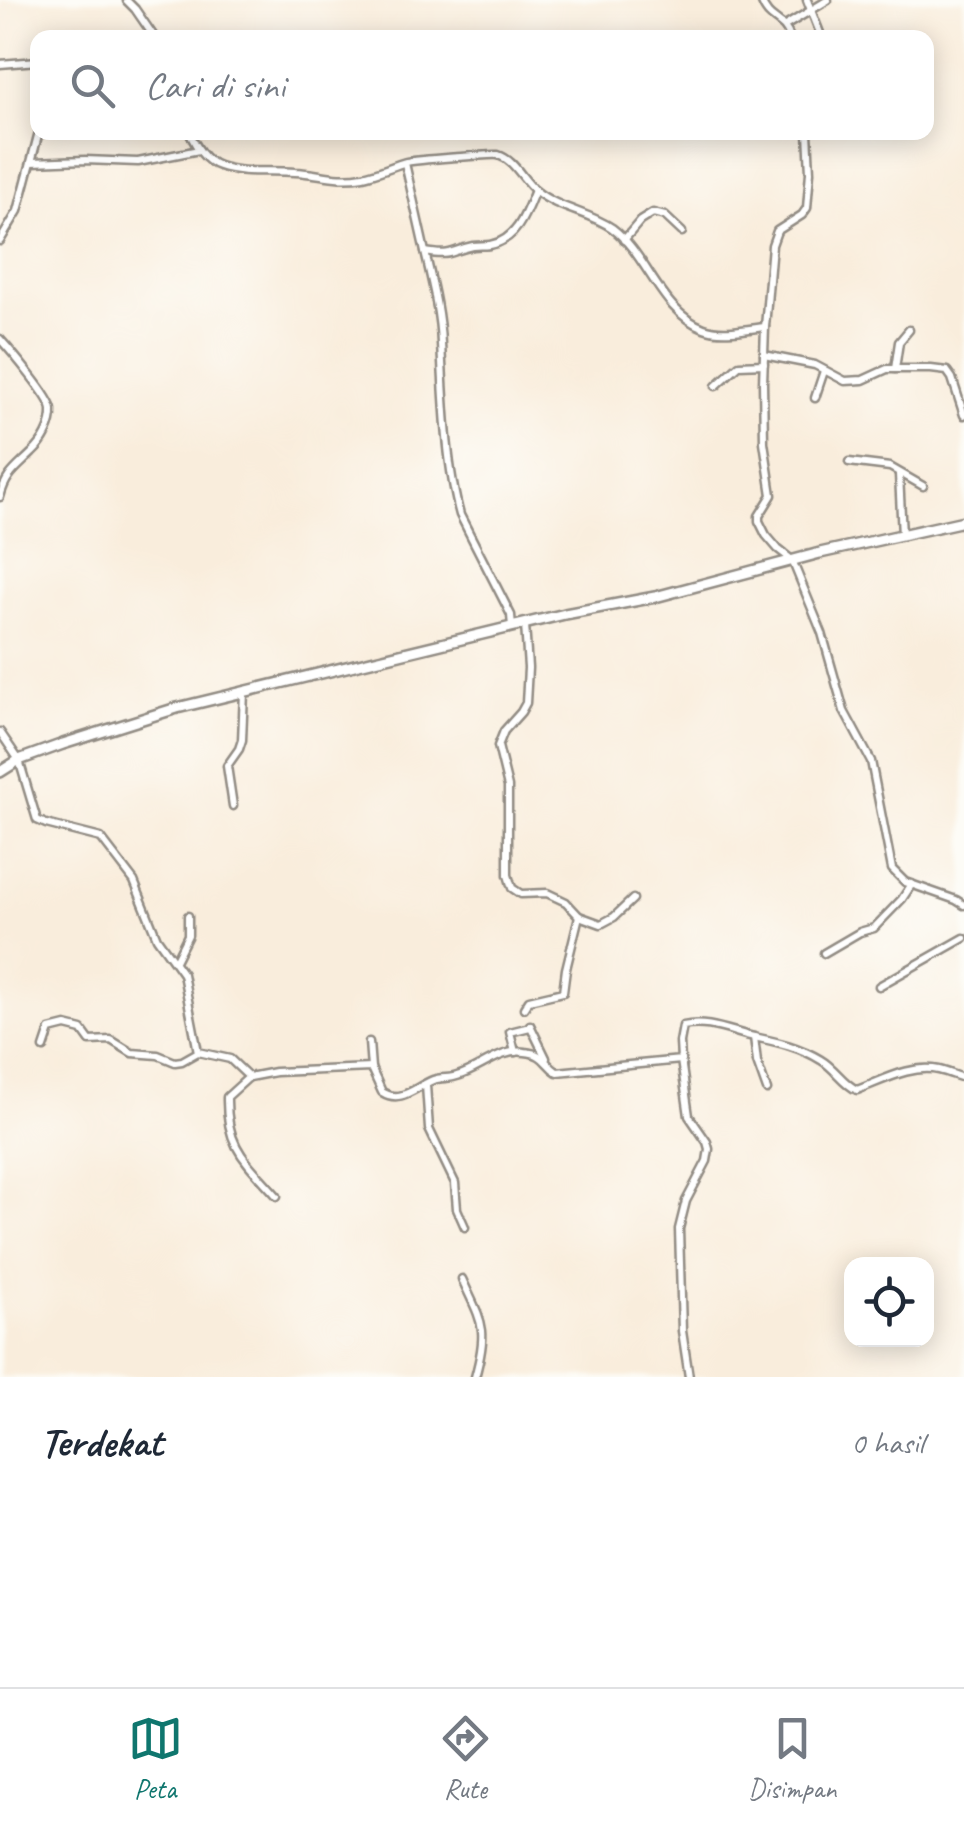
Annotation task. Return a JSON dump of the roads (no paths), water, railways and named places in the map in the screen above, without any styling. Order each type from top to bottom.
[{"type":"street","points":[[761,0],[770,18],[787,30]]},
{"type":"street","points":[[807,0],[819,30]]},
{"type":"street","points":[[786,26],[828,0]]},
{"type":"street","points":[[127,2],[150,30]]},
{"type":"street","points":[[0,64],[30,62]]},
{"type":"street","points":[[0,241],[18,211],[38,140]]},
{"type":"street","points":[[194,140],[217,166],[342,179],[404,163],[494,155],[510,162],[535,190],[607,225],[639,255],[677,309],[698,325],[709,330],[765,327]]},
{"type":"street","points":[[808,140],[806,208],[774,236],[764,355],[764,442],[772,495],[759,521],[766,535],[792,560],[822,633],[844,711],[870,761],[892,870],[912,884],[964,905]]},
{"type":"street","points":[[32,162],[138,162],[200,150]]},
{"type":"street","points":[[404,163],[436,295],[456,500],[460,516],[510,615],[512,628]]},
{"type":"street","points":[[425,252],[445,256],[472,246],[501,242],[512,235],[535,190]]},
{"type":"street","points":[[624,240],[640,221],[653,213],[665,216],[682,232]]},
{"type":"street","points":[[895,369],[899,342],[909,330]]},
{"type":"street","points":[[0,339],[52,410],[44,440],[6,478],[0,497]]},
{"type":"street","points":[[764,355],[814,365],[836,378],[854,382],[883,370],[947,371],[964,415]]},
{"type":"street","points":[[716,386],[739,366],[764,364]]},
{"type":"street","points":[[814,398],[824,371]]},
{"type":"street","points":[[849,462],[890,467],[923,486]]},
{"type":"street","points":[[899,473],[902,536]]},
{"type":"street","points":[[0,772],[19,760],[158,714],[244,691],[964,521]]},
{"type":"street","points":[[525,625],[526,703],[498,741],[508,787],[508,879],[516,892],[547,893],[566,902],[578,916],[601,924],[633,899]]},
{"type":"street","points":[[233,806],[227,766],[242,740],[244,691]]},
{"type":"street","points":[[0,732],[19,760],[38,820],[96,836],[105,842],[134,881],[157,938],[183,974],[198,1052]]},
{"type":"street","points":[[824,953],[874,928],[912,884]]},
{"type":"street","points":[[175,960],[188,935],[188,916]]},
{"type":"street","points":[[524,1008],[529,1000],[563,992],[578,916]]},
{"type":"street","points":[[880,986],[964,938]]},
{"type":"street","points":[[515,1052],[510,1032],[530,1025],[551,1069],[558,1072],[681,1060]]},
{"type":"street","points":[[689,1377],[682,1331],[678,1234],[686,1201],[709,1154],[707,1142],[689,1116],[681,1060],[681,1031],[686,1025],[717,1027],[802,1049],[832,1066],[851,1089],[888,1076],[927,1070],[964,1078]]},
{"type":"street","points":[[44,1048],[50,1030],[66,1026],[82,1030],[90,1041],[111,1040],[132,1054],[158,1055],[175,1062],[198,1052],[230,1058],[249,1076]]},
{"type":"street","points":[[754,1037],[766,1090]]},
{"type":"street","points":[[369,1042],[365,1068],[380,1090],[390,1097],[403,1096],[434,1080],[459,1076],[515,1052],[524,1051],[546,1060]]},
{"type":"street","points":[[277,1196],[238,1153],[228,1124],[227,1097],[249,1076],[365,1068]]},
{"type":"street","points":[[426,1085],[429,1129],[454,1180],[458,1213],[465,1227]]},
{"type":"street","points":[[462,1279],[483,1325],[475,1377]]}]
